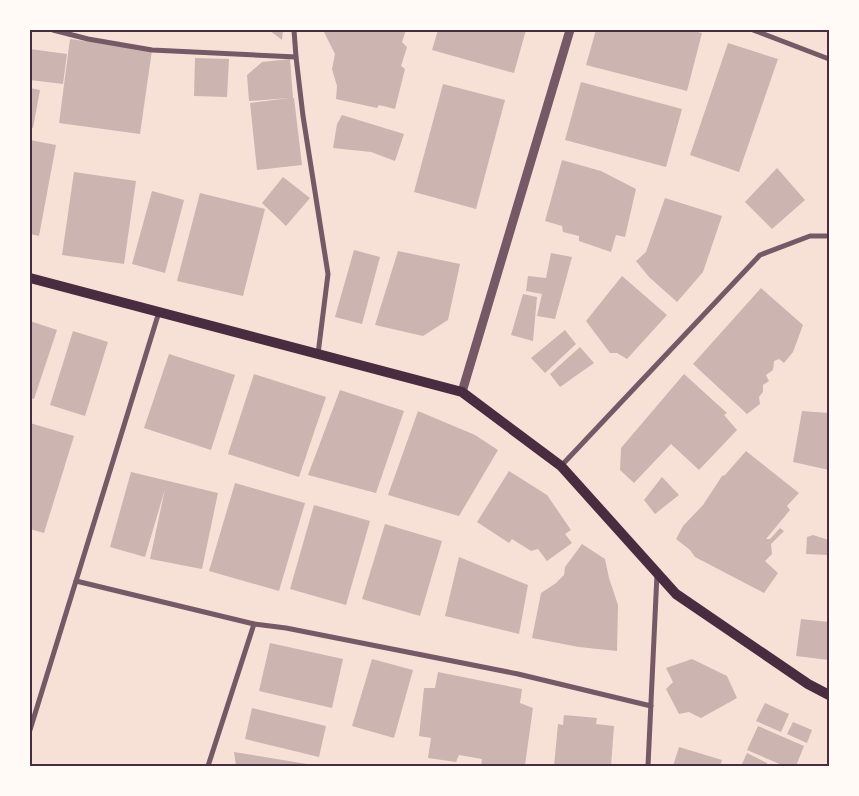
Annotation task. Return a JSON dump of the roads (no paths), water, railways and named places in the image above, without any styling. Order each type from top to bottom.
[{"type":"main road","points":[[30,278],[462,392],[561,466],[676,594],[808,684],[829,695]]},
{"type":"street","points":[[53,30],[88,39],[152,50],[296,57]]},
{"type":"street","points":[[294,30],[303,116],[328,274],[318,354]]},
{"type":"street","points":[[462,392],[570,30]]},
{"type":"street","points":[[753,30],[829,59]]},
{"type":"street","points":[[561,466],[760,255],[810,236],[829,236]]},
{"type":"street","points":[[30,730],[159,312]]},
{"type":"street","points":[[648,766],[657,574]]},
{"type":"street","points":[[76,581],[254,624],[286,628],[518,674],[651,706]]},
{"type":"street","points":[[208,766],[254,624]]}]
